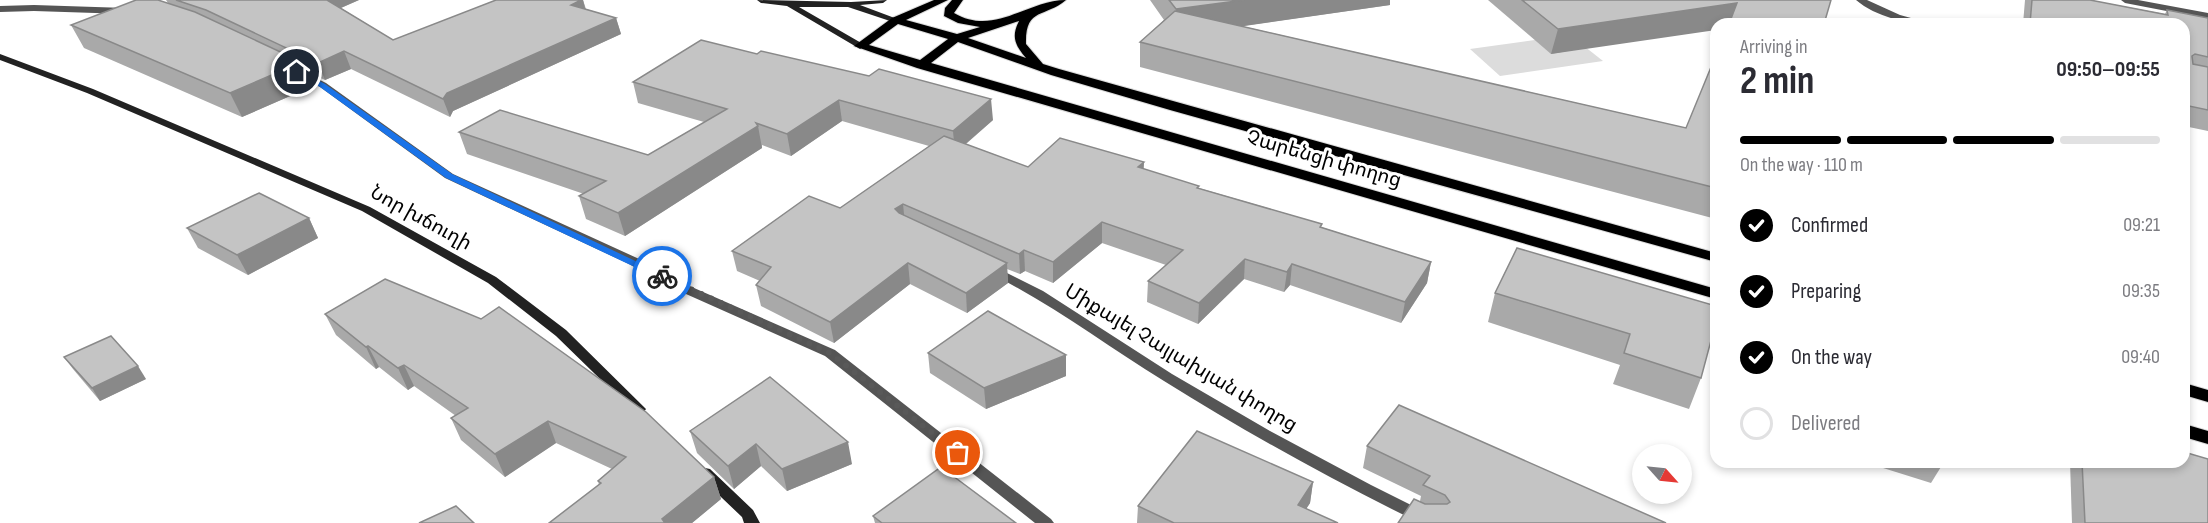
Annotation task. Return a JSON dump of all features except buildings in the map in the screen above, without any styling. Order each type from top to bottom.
[{"type":"main road","name":"Չարենցի փողոց","points":[[761,0],[789,4],[849,4],[1055,72],[1174,107],[1710,256]]},
{"type":"main road","points":[[849,4],[883,0]]},
{"type":"main road","points":[[860,46],[896,20],[943,0]]},
{"type":"main road","points":[[958,0],[948,14],[954,19],[979,23],[1016,19]]},
{"type":"main road","points":[[921,64],[957,38],[1016,19],[1061,0]]},
{"type":"main road","name":"Չարենցի փողոց","points":[[789,4],[860,46],[1710,292]]},
{"type":"main road","points":[[1028,14],[1020,30],[1020,44],[1038,65]]},
{"type":"main road","name":"Նոր խճուղի","points":[[0,57],[90,91],[366,209],[386,220],[492,280],[561,333],[647,417]]},
{"type":"main road","points":[[2190,391],[2208,396]]},
{"type":"main road","points":[[2190,432],[2208,438]]},
{"type":"main road","points":[[698,466],[748,514],[752,523]]},
{"type":"street","points":[[1860,0],[1902,18]]},
{"type":"street","points":[[2125,0],[2208,16]]},
{"type":"street","points":[[0,9],[134,11]]},
{"type":"street","points":[[287,66],[322,85],[449,176],[633,261],[681,287],[830,353],[1046,523]]},
{"type":"street","name":"Միքայել Չայլախյան փողոց","points":[[981,264],[1024,284],[1167,377],[1347,480],[1434,523]]},
{"type":"shaded area","points":[[1570,35],[1603,61],[1500,76],[1470,49]]},
{"type":"way so far","points":[[662,276],[681,287],[830,353],[958,453]]},
{"type":"route","points":[[297,72],[322,85],[449,176],[662,276]]}]
